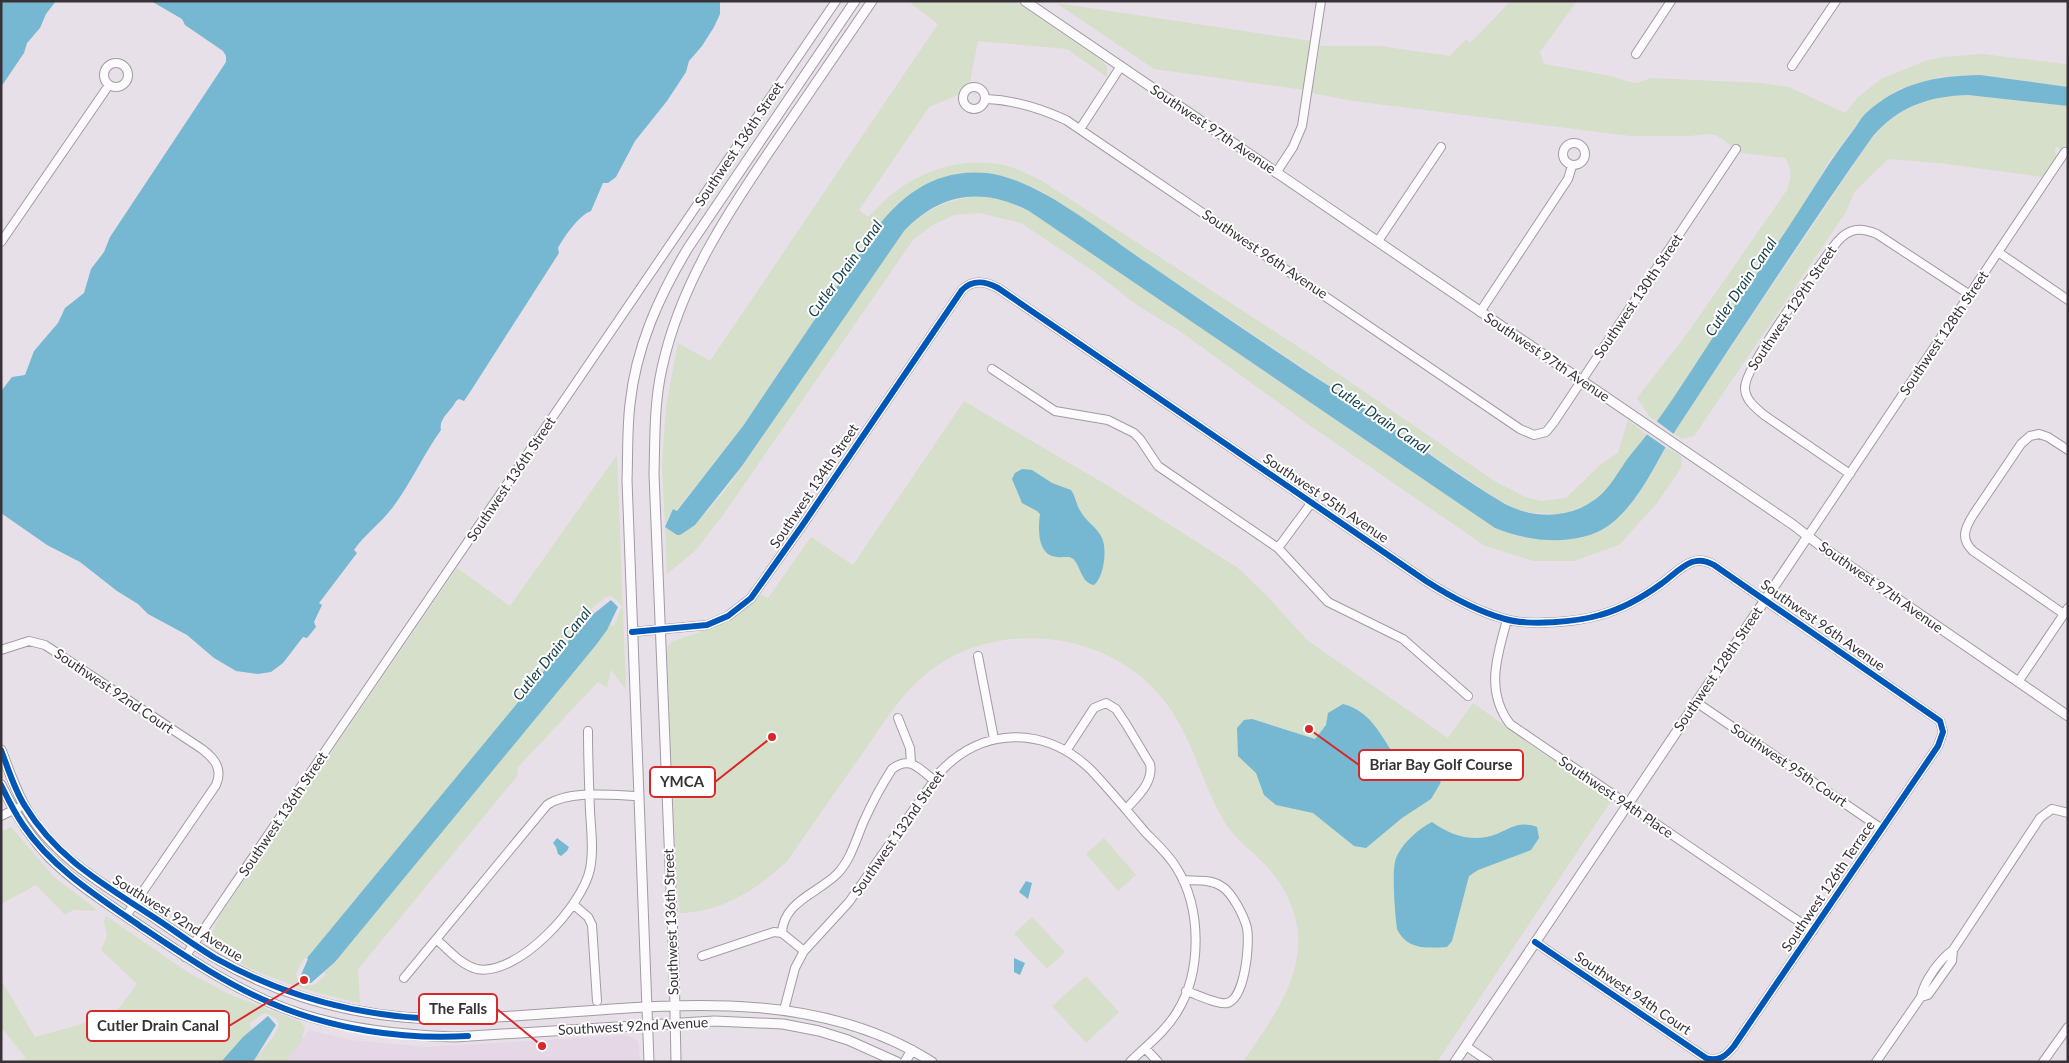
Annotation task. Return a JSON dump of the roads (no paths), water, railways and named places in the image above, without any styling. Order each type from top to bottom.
[{"type":"street","name":"Southwest 136th Street","points":[[186,957],[836,1]]},
{"type":"street","name":"Southwest 136th Street","points":[[650,1062],[627,480],[630,404],[638,357],[670,278],[688,248],[855,1]]},
{"type":"street","name":"Southwest 136th Street","points":[[676,1062],[654,474],[656,417],[662,369],[674,326],[696,272],[721,225],[872,1]]},
{"type":"street","name":"Southwest 97th Avenue","points":[[1025,1],[1582,380],[2068,716]]},
{"type":"street","points":[[1276,172],[1293,147],[1302,126],[1321,1]]},
{"type":"street","points":[[1636,54],[1671,1]]},
{"type":"street","points":[[1792,66],[1836,1]]},
{"type":"street","points":[[1080,128],[1121,66]]},
{"type":"street","points":[[1,242],[109,85]]},
{"type":"street","name":"Southwest 96th Avenue","points":[[986,99],[1040,108],[1080,128],[1520,429],[1534,435]]},
{"type":"street","points":[[1378,241],[1440,147]]},
{"type":"street","name":"Southwest 130th Street","points":[[1534,435],[1546,432],[1550,427],[1736,150]]},
{"type":"street","name":"Southwest 128th Street","points":[[1455,1062],[2065,152]]},
{"type":"street","points":[[1480,312],[1568,179],[1572,166]]},
{"type":"street","name":"Southwest 129th Street","points":[[1850,474],[1760,412],[1749,400],[1744,388],[1748,374],[1760,352],[1837,242],[1848,232],[1858,229],[1877,234],[1970,295]]},
{"type":"street","points":[[1998,252],[2068,300]]},
{"type":"street","name":"Southwest 95th Avenue","points":[[970,284],[984,282],[998,288],[1452,598],[1507,620],[1545,622],[1585,619],[1601,615],[1634,600],[1691,562]]},
{"type":"street","name":"Southwest 134th Street","points":[[632,632],[696,627],[714,622],[737,610],[755,594],[957,296],[970,284]]},
{"type":"street","points":[[992,370],[1055,411],[1108,420],[1134,433],[1158,466],[1278,548],[1328,602],[1403,639],[1468,696]]},
{"type":"street","points":[[2018,682],[2066,611],[1976,554],[1966,544],[1965,531],[1973,515],[2025,440],[2036,434],[2048,437],[2068,450]]},
{"type":"street","points":[[1278,548],[1312,502]]},
{"type":"street","name":"Southwest 96th Avenue","points":[[1691,562],[1701,560],[1710,562],[1938,719]]},
{"type":"street","name":"Southwest 94th Place","points":[[1507,620],[1494,681],[1496,699],[1504,716],[1515,728],[1813,931]]},
{"type":"street","name":"Southwest 92nd Court","points":[[1,650],[29,641],[45,644],[202,749],[218,766],[219,774],[216,785],[134,904]]},
{"type":"street","points":[[978,656],[994,739]]},
{"type":"street","name":"Southwest 95th Court","points":[[1696,702],[1882,829]]},
{"type":"street","points":[[1066,751],[1094,708],[1106,703],[1116,709],[1150,764],[1151,772],[1144,788],[1126,809]]},
{"type":"street","points":[[898,718],[910,748],[911,763]]},
{"type":"street","name":"Southwest 126th Terrace","points":[[1718,1059],[1732,1049],[1940,743],[1943,728],[1938,719]]},
{"type":"street","points":[[437,940],[455,957],[470,966],[481,969],[494,968],[530,951],[574,904],[586,882],[591,862],[588,731]]},
{"type":"street","name":"Southwest 132nd Street","points":[[784,1010],[795,968],[804,951],[849,902],[946,765],[978,744],[1010,736],[1024,737],[1046,742],[1066,751],[1085,764],[1126,809],[1169,857],[1183,880]]},
{"type":"street","name":"Southwest 92nd Avenue","points":[[1,750],[24,805],[58,848],[98,883],[237,969],[284,990],[325,1004],[379,1014],[417,1018],[458,1019],[674,1006],[750,1007],[784,1010],[857,1026],[912,1050],[927,1060]]},
{"type":"street","points":[[782,933],[782,923],[788,913],[841,868],[892,770],[903,762],[911,763],[934,780]]},
{"type":"street","name":"Southwest 92nd Avenue","points":[[1,785],[13,810],[28,832],[63,870],[126,916],[186,957],[270,1003],[336,1024],[378,1032],[415,1036],[454,1037],[714,1021],[783,1024],[819,1031],[848,1040],[897,1062]]},
{"type":"street","points":[[404,978],[547,805],[558,799],[589,795],[638,796]]},
{"type":"street","points":[[1,816],[24,805]]},
{"type":"street","points":[[1876,1062],[1921,997],[1922,989],[1945,956],[1953,950],[2040,818],[2052,809],[2068,814]]},
{"type":"street","points":[[1130,1062],[1170,1023],[1186,991],[1193,965],[1194,925],[1191,903],[1183,880],[1210,882],[1226,889],[1242,914],[1247,933],[1244,973],[1238,993],[1231,1002],[1222,1004],[1186,991]]},
{"type":"street","points":[[126,916],[134,904]]},
{"type":"street","points":[[574,904],[589,918],[592,925],[597,1001]]},
{"type":"street","points":[[702,956],[774,932],[782,933],[804,951]]},
{"type":"street","name":"Southwest 94th Court","points":[[1535,942],[1706,1058],[1718,1059]]},
{"type":"street","points":[[2045,1061],[2068,1027]]},
{"type":"street","points":[[1466,1046],[1489,1062]]},
{"type":"street","points":[[1145,1048],[1158,1062]]},
{"type":"street","points":[[905,1062],[912,1050]]},
{"type":"water","points":[[1,1],[56,1],[46,14],[40,28],[27,43],[24,53],[1,87]]},
{"type":"water","points":[[151,1],[720,1],[720,14],[714,27],[702,46],[689,61],[686,72],[667,101],[635,141],[616,177],[608,183],[603,183],[591,211],[586,213],[572,227],[564,238],[558,248],[559,253],[464,401],[459,399],[456,401],[443,418],[441,430],[399,498],[388,513],[358,544],[354,550],[357,553],[319,603],[322,605],[314,622],[316,627],[307,638],[303,637],[283,663],[271,672],[258,674],[236,671],[214,658],[187,635],[148,614],[138,604],[117,591],[80,562],[47,545],[1,513],[2,390],[12,377],[25,375],[34,351],[58,323],[65,308],[84,293],[91,269],[104,252],[110,237],[226,62],[226,56],[223,51],[185,25],[182,19]]},
{"type":"water","points":[[1980,75],[2068,87],[2068,106],[1968,95],[1954,96],[1915,105],[1883,126],[1873,136],[1775,280],[1679,425],[1640,492],[1620,516],[1596,533],[1567,540],[1552,540],[1522,537],[1495,528],[1029,211],[1012,203],[979,196],[963,197],[933,208],[904,231],[742,466],[695,525],[680,535],[665,527],[673,509],[677,511],[743,426],[884,219],[896,206],[922,187],[952,175],[969,173],[987,173],[1007,177],[1049,196],[1255,337],[1364,408],[1455,472],[1505,504],[1526,512],[1549,515],[1581,508],[1604,492],[1673,399],[1830,163],[1865,114],[1891,95],[1919,83],[1948,77]]},
{"type":"water","points":[[1022,469],[1032,470],[1052,483],[1071,490],[1079,509],[1101,536],[1104,548],[1104,562],[1100,576],[1094,585],[1084,579],[1073,559],[1050,555],[1042,547],[1039,533],[1040,514],[1022,503],[1012,479],[1015,473]]},
{"type":"water","points":[[611,600],[618,607],[607,630],[596,645],[335,962],[311,983],[307,983],[300,977],[307,958],[586,620]]},
{"type":"water","points":[[1343,704],[1354,708],[1371,721],[1403,766],[1409,770],[1430,773],[1441,782],[1431,799],[1402,818],[1366,848],[1354,846],[1313,813],[1276,805],[1264,795],[1256,773],[1238,756],[1237,728],[1244,720],[1252,719],[1315,739],[1326,725],[1328,713]]},
{"type":"water","points":[[1432,822],[1447,831],[1471,838],[1488,837],[1516,826],[1531,825],[1537,827],[1539,838],[1531,850],[1478,870],[1469,876],[1452,941],[1447,947],[1425,947],[1412,944],[1401,936],[1397,929],[1395,862],[1400,850],[1409,839]]},
{"type":"water","points":[[557,838],[569,847],[561,856],[558,854],[553,843]]},
{"type":"water","points":[[1026,881],[1032,883],[1028,899],[1019,892]]},
{"type":"water","points":[[1014,958],[1025,963],[1020,975],[1014,972]]},
{"type":"water","points":[[268,1016],[276,1025],[253,1062],[221,1062],[243,1037]]},
{"type":"place","name":"Briar Bay Golf Course","points":[[1309,729]]},
{"type":"place","name":"YMCA","points":[[772,737]]},
{"type":"place","name":"Cutler Drain Canal","points":[[304,980]]},
{"type":"place","name":"The Falls","points":[[542,1046]]}]
